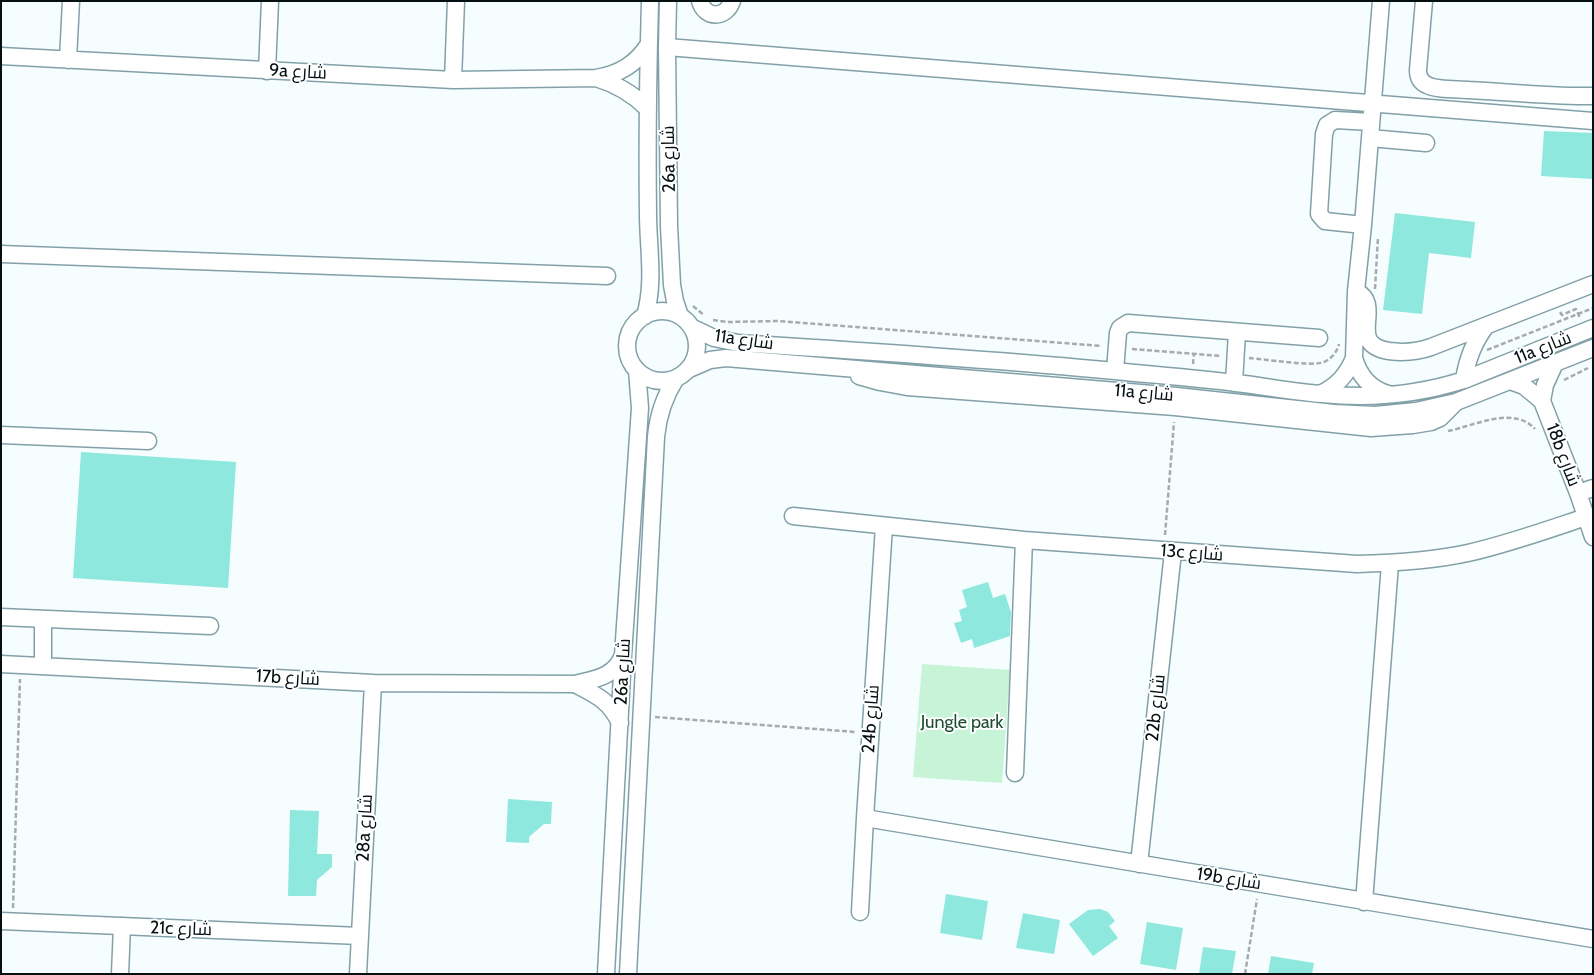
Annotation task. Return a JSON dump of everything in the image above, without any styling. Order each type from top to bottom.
[{"type":"street","points":[[68,60],[71,1]]},
{"type":"street","points":[[267,71],[270,1]]},
{"type":"street","points":[[453,80],[456,1]]},
{"type":"street","name":"26a شارع","points":[[646,316],[651,288],[647,108],[650,1]]},
{"type":"street","name":"26a شارع","points":[[668,1],[669,226],[674,301],[686,310]]},
{"type":"street","points":[[700,1],[703,9],[715,15],[722,14],[728,10],[732,1]]},
{"type":"street","points":[[1381,1],[1371,130],[1371,227],[1356,291],[1354,354],[1356,365],[1364,379],[1376,389],[1390,395]]},
{"type":"street","points":[[1424,1],[1418,70],[1418,75],[1424,84],[1430,87],[1593,96]]},
{"type":"street","name":"9a شارع","points":[[1,56],[453,80],[596,78],[609,76],[632,64],[642,55],[649,44]]},
{"type":"street","points":[[667,47],[1593,121]]},
{"type":"street","name":"9a شارع","points":[[596,78],[619,86],[639,99],[647,108]]},
{"type":"street","points":[[1371,227],[1325,221],[1319,214],[1324,134],[1327,125],[1335,120],[1426,143]]},
{"type":"street","points":[[1,254],[607,276]]},
{"type":"street","points":[[1356,291],[1361,293],[1366,302],[1368,339],[1372,346],[1379,349],[1405,352],[1423,350],[1593,284]]},
{"type":"street","points":[[686,310],[696,337],[696,355],[693,363],[682,374],[668,380],[651,379],[636,370],[628,354],[627,345],[632,328],[646,316],[663,311],[686,310]]},
{"type":"street","points":[[1116,371],[1116,347],[1120,328],[1128,323],[1319,338]]},
{"type":"street","points":[[1464,380],[1472,347],[1486,326]]},
{"type":"street","name":"11a شارع","points":[[693,328],[714,338],[738,343],[918,354],[1116,371],[1192,378],[1320,394],[1355,396],[1390,395],[1428,390],[1464,380],[1593,328]]},
{"type":"street","points":[[1234,383],[1237,332]]},
{"type":"street","name":"11a شارع","points":[[682,374],[710,360],[726,358],[920,373],[1355,414],[1382,414],[1416,411],[1456,402],[1593,348]]},
{"type":"street","points":[[1320,394],[1335,386],[1341,380],[1350,366],[1354,354]]},
{"type":"street","name":"18b شارع","points":[[1542,400],[1545,385],[1555,363]]},
{"type":"street","points":[[841,368],[867,379],[907,387],[1175,407],[1350,427],[1385,428],[1432,422],[1456,402]]},
{"type":"street","name":"26a شارع","points":[[606,974],[623,655],[640,408],[639,382],[636,370]]},
{"type":"street","name":"26a شارع","points":[[628,974],[640,716],[657,424],[664,400],[682,374]]},
{"type":"street","name":"18b شارع","points":[[1510,381],[1524,386],[1542,400],[1585,491],[1586,517],[1593,538]]},
{"type":"street","points":[[1,435],[148,441]]},
{"type":"street","name":"13c شارع","points":[[793,516],[1024,540],[1357,564],[1390,564],[1466,553],[1504,544],[1586,517]]},
{"type":"street","name":"24b شارع","points":[[860,912],[884,526]]},
{"type":"street","points":[[1015,773],[1024,540]]},
{"type":"street","name":"22b شارع","points":[[1139,864],[1172,552]]},
{"type":"street","points":[[1364,902],[1390,564]]},
{"type":"street","points":[[1,617],[210,626]]},
{"type":"street","points":[[43,619],[43,666]]},
{"type":"street","name":"17b شارع","points":[[1,664],[373,683],[575,684],[606,676],[621,661],[623,655]]},
{"type":"street","name":"28a شارع","points":[[358,974],[373,683]]},
{"type":"street","name":"17b شارع","points":[[575,684],[605,700],[620,723]]},
{"type":"street","name":"19b شارع","points":[[865,818],[1593,939]]},
{"type":"street","name":"21c شارع","points":[[7,922],[360,936]]},
{"type":"street","points":[[120,974],[122,926]]},
{"type":"path","points":[[1371,227],[1375,289]]},
{"type":"path","points":[[1468,358],[1593,308]]},
{"type":"path","points":[[686,310],[720,322],[778,321],[1314,364],[1330,358],[1334,354],[1339,342],[1347,351],[1354,354]]},
{"type":"path","points":[[1192,378],[1194,353]]},
{"type":"path","points":[[1172,552],[1174,536],[1164,535],[1175,407]]},
{"type":"path","points":[[7,922],[20,665]]},
{"type":"path","points":[[640,716],[870,733]]},
{"type":"path","points":[[1245,974],[1259,884]]},
{"type":"green space","name":"Jungle park","points":[[922,664],[1010,670],[1002,783],[913,777]]},
{"type":"building","points":[[1544,131],[1593,133],[1593,179],[1541,176]]},
{"type":"building","points":[[1395,213],[1475,222],[1471,258],[1429,253],[1422,314],[1383,310]]},
{"type":"building","points":[[81,452],[236,462],[228,588],[73,578]]},
{"type":"building","points":[[988,582],[993,598],[1005,594],[1011,612],[1010,636],[974,648],[972,639],[961,643],[954,623],[962,621],[959,610],[967,607],[962,590]]},
{"type":"building","points":[[508,799],[552,802],[551,824],[544,824],[529,837],[529,843],[506,842]]},
{"type":"building","points":[[290,810],[319,811],[317,854],[332,854],[332,867],[317,880],[316,896],[288,896]]},
{"type":"building","points":[[946,894],[988,901],[982,940],[940,933]]},
{"type":"building","points":[[1100,909],[1108,912],[1115,921],[1109,926],[1118,938],[1093,956],[1069,924],[1088,910]]},
{"type":"building","points":[[1023,913],[1060,920],[1054,954],[1016,948]]},
{"type":"building","points":[[1147,922],[1183,928],[1176,970],[1140,964]]},
{"type":"building","points":[[1203,947],[1236,951],[1232,974],[1199,974]]},
{"type":"building","points":[[1271,956],[1314,963],[1312,974],[1268,974]]}]
